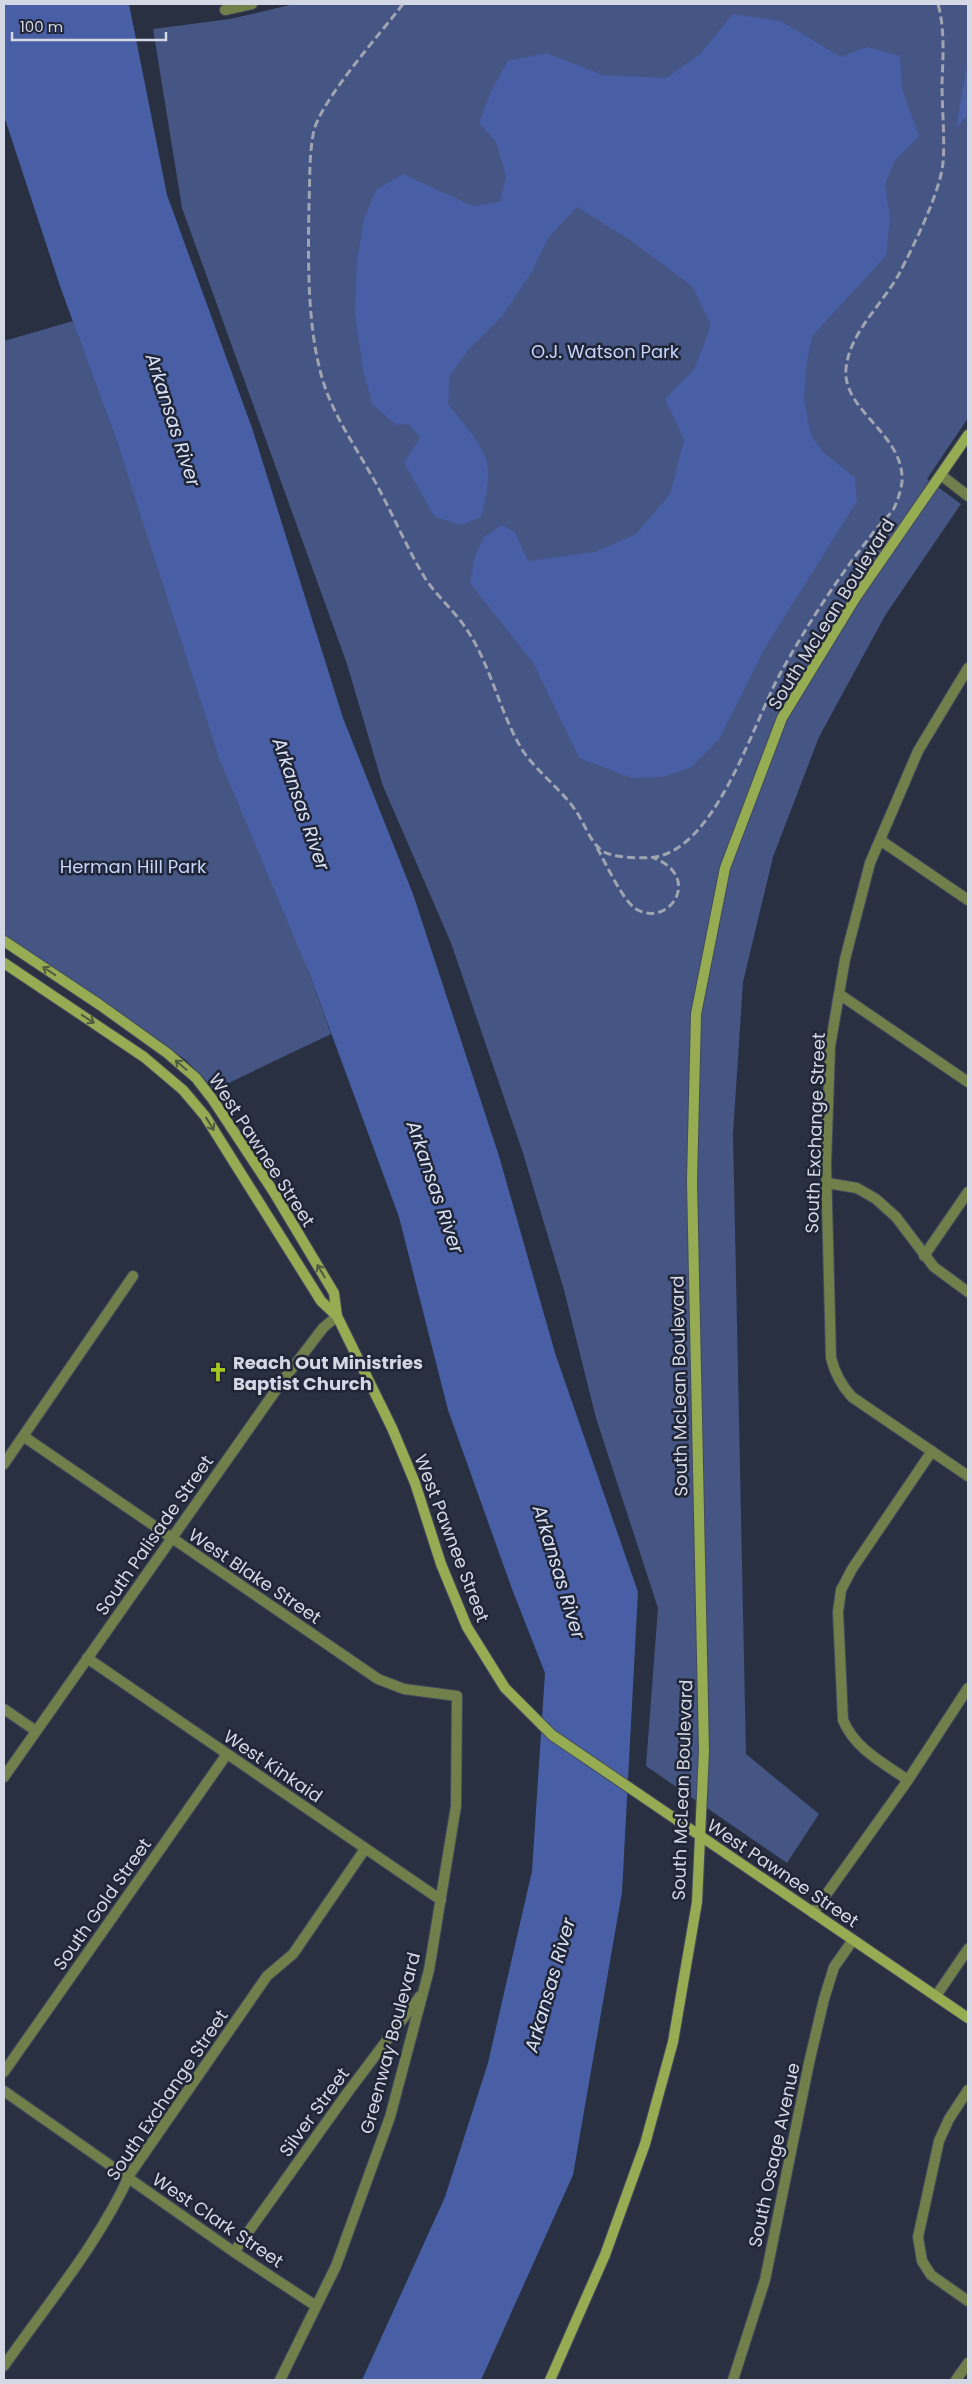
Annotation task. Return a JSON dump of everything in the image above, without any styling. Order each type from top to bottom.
[{"type":"main road","name":"South McLean Boulevard","points":[[550,2380],[605,2255],[645,2144],[673,2042],[697,1902],[704,1751],[692,1181],[696,1014],[725,868],[782,718],[856,597],[968,435]]},
{"type":"main road","name":"West Pawnee Street","points":[[4,941],[100,1005],[167,1053],[196,1078],[214,1100],[273,1191],[334,1294],[337,1316],[395,1436],[415,1484],[441,1564],[467,1627],[505,1688],[552,1735],[658,1805],[700,1836],[968,2018]]},
{"type":"main road","name":"West Pawnee Street","points":[[4,962],[144,1057],[183,1090],[205,1116],[321,1301],[337,1316]]},
{"type":"street","points":[[225,10],[252,4]]},
{"type":"street","points":[[941,475],[968,496]]},
{"type":"street","name":"South Exchange Street","points":[[932,1451],[852,1396],[841,1384],[834,1370],[831,1358],[827,1183],[830,1047],[844,959],[870,863],[918,751],[968,668]]},
{"type":"street","points":[[880,840],[968,900]]},
{"type":"street","points":[[839,994],[968,1082]]},
{"type":"street","points":[[827,1183],[857,1188],[876,1199],[896,1217],[934,1267],[968,1292]]},
{"type":"street","points":[[924,1256],[968,1192]]},
{"type":"street","points":[[4,1464],[133,1276]]},
{"type":"street","name":"South Palisade Street","points":[[4,1777],[281,1383],[323,1328],[337,1316]]},
{"type":"street","name":"West Blake Street","points":[[23,1436],[378,1679],[404,1690],[457,1696]]},
{"type":"street","points":[[908,1780],[859,1745],[842,1720],[838,1612],[841,1590],[852,1569],[932,1451],[968,1476]]},
{"type":"street","name":"West Kinkaid","points":[[87,1658],[441,1900]]},
{"type":"street","points":[[813,1913],[908,1780],[968,1688]]},
{"type":"street","name":"Greenway Boulevard","points":[[280,2380],[336,2266],[390,2118],[423,1992],[441,1900],[456,1806],[457,1696]]},
{"type":"street","points":[[4,1709],[36,1731]]},
{"type":"street","name":"South Gold Street","points":[[4,2072],[227,1754]]},
{"type":"street","name":"South Exchange Street","points":[[4,2366],[90,2243],[116,2203],[128,2178],[268,1976],[293,1954],[365,1849]]},
{"type":"street","name":"South Osage Avenue","points":[[733,2380],[765,2280],[809,2063],[824,1999],[834,1967],[853,1940]]},
{"type":"street","points":[[936,1996],[968,1949]]},
{"type":"street","name":"Silver Street","points":[[234,2252],[348,2092],[423,1992]]},
{"type":"street","points":[[968,2090],[950,2119],[936,2152],[918,2245],[922,2260],[931,2275],[968,2301]]},
{"type":"street","name":"West Clark Street","points":[[4,2091],[234,2252],[316,2306]]},
{"type":"street","points":[[956,2380],[968,2363]]},
{"type":"green space","name":"O.J. Watson Park","points":[[294,4],[968,4],[968,418],[927,479],[961,504],[886,614],[819,737],[773,857],[743,982],[733,1134],[746,1754],[819,1814],[787,1863],[646,1766],[658,1608],[596,1418],[564,1290],[523,1153],[451,943],[383,786],[347,664],[182,208],[153,29],[230,19]]},
{"type":"green space","name":"Herman Hill Park","points":[[73,321],[331,1034],[214,1090],[186,1060],[4,935],[4,341]]},
{"type":"water","name":"Arkansas River","points":[[4,4],[129,4],[167,195],[252,428],[343,718],[413,894],[499,1156],[555,1353],[638,1592],[622,1892],[573,2175],[481,2380],[362,2380],[445,2197],[488,2063],[532,1871],[545,1673],[512,1589],[448,1410],[399,1217],[309,973],[219,758],[119,448],[60,286],[4,116]]},
{"type":"water","points":[[733,14],[781,21],[841,57],[867,47],[900,56],[902,88],[919,136],[895,160],[885,184],[890,218],[886,256],[812,336],[806,367],[804,400],[811,435],[822,451],[855,478],[857,501],[765,648],[719,739],[690,768],[662,777],[632,778],[579,758],[534,664],[470,583],[475,556],[484,537],[502,525],[515,532],[528,561],[595,552],[636,534],[670,494],[684,440],[665,399],[694,370],[711,325],[692,286],[627,238],[577,207],[548,238],[533,270],[503,315],[469,349],[450,375],[448,404],[479,445],[488,466],[487,488],[481,517],[462,525],[435,517],[404,463],[420,438],[409,424],[396,425],[372,404],[363,369],[355,314],[357,260],[364,219],[376,190],[403,174],[473,206],[500,202],[506,177],[496,142],[479,123],[491,91],[508,61],[546,53],[603,75],[666,78],[700,54]]},
{"type":"water","points":[[968,60],[968,115],[956,128]]},
{"type":"railway","points":[[403,4],[338,87],[317,122],[313,135],[310,161],[309,290],[313,333],[321,374],[339,419],[379,489],[425,578],[459,619],[477,647],[508,722],[523,751],[570,803],[599,848],[616,856],[642,858],[663,855],[683,844],[702,826],[733,776],[780,674],[798,642],[852,561],[893,510],[901,489],[900,465],[894,450],[885,436],[853,398],[847,384],[846,369],[853,343],[899,274],[925,220],[941,175],[944,154],[943,43],[942,23],[938,4]]},
{"type":"railway","points":[[597,848],[625,898],[636,909],[648,913],[660,912],[669,907],[676,898],[679,888],[676,877],[669,866],[654,858]]},
{"type":"place","name":"Reach Out Ministries Baptist Church","points":[[218,1372]]}]
